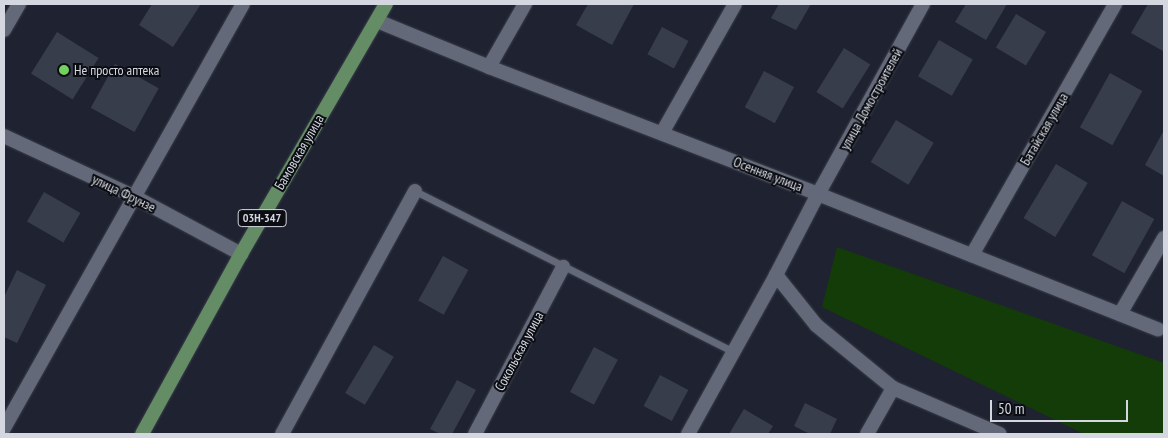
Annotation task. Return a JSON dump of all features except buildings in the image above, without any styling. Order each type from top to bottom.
[{"type":"main road","name":"Бамовская улица","points":[[142,434],[331,96],[386,4]]},
{"type":"street","points":[[4,30],[19,4]]},
{"type":"street","points":[[4,428],[133,196],[243,4]]},
{"type":"street","points":[[489,67],[524,4]]},
{"type":"street","points":[[662,133],[735,4]]},
{"type":"street","name":"улица Домостроителей","points":[[776,275],[818,194],[923,4]]},
{"type":"street","name":"Батайская улица","points":[[972,255],[1115,4]]},
{"type":"street","name":"Осенняя улица","points":[[377,21],[489,67],[818,194],[1158,329]]},
{"type":"street","name":"улица Фрунзе","points":[[4,136],[133,196],[242,254]]},
{"type":"street","points":[[282,434],[415,191]]},
{"type":"street","points":[[1120,314],[1164,238]]},
{"type":"street","name":"Сокольская улица","points":[[475,434],[563,267]]},
{"type":"street","points":[[688,434],[776,275],[816,325],[893,388],[1000,434]]},
{"type":"street","points":[[867,434],[893,388]]},
{"type":"lane","points":[[415,191],[734,352]]},
{"type":"green space","points":[[837,247],[1164,363],[1164,434],[1084,434],[822,307]]},
{"type":"place","name":"Не просто аптека","points":[[64,70]]}]
